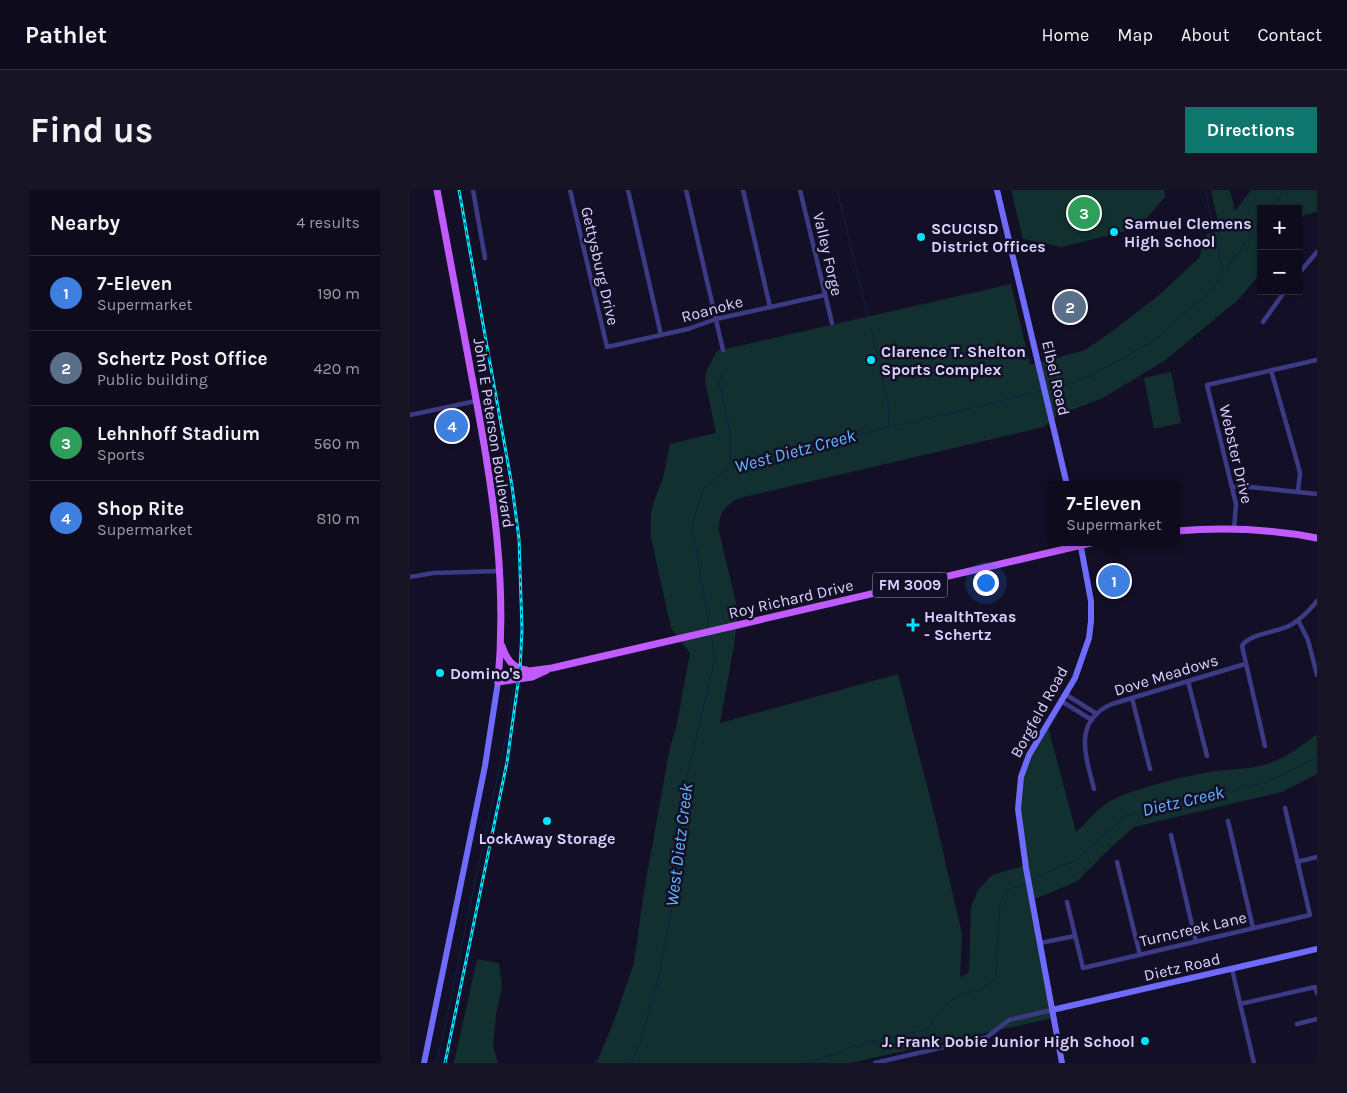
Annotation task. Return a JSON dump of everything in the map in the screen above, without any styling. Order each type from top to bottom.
[{"type":"main road","name":"John E Peterson Boulevard","points":[[437,190],[497,525],[500,570],[498,679]]},
{"type":"main road","points":[[1180,531],[1234,529],[1288,533],[1317,538]]},
{"type":"main road","name":"Roy Richard Drive","points":[[498,679],[529,670],[552,668],[1072,546]]},
{"type":"main road","points":[[500,642],[504,654],[514,666],[529,670]]},
{"type":"main road","name":"Roy Richard Drive","points":[[498,679],[532,677],[552,668]]},
{"type":"street","points":[[473,190],[485,258]]},
{"type":"street","name":"Gettysburg Drive","points":[[570,190],[607,347]]},
{"type":"street","points":[[628,190],[661,335]]},
{"type":"street","points":[[686,190],[723,350]]},
{"type":"street","points":[[743,190],[770,306]]},
{"type":"street","name":"Valley Forge","points":[[800,190],[832,323]]},
{"type":"street","name":"Elbel Road","points":[[997,190],[1065,481]]},
{"type":"street","points":[[1302,269],[1317,252]]},
{"type":"street","name":"Roanoke","points":[[607,347],[661,335],[770,306],[825,295]]},
{"type":"street","points":[[1263,322],[1282,295]]},
{"type":"street","points":[[1298,491],[1300,474],[1298,465],[1271,370],[1317,360]]},
{"type":"street","name":"Webster Drive","points":[[1234,529],[1236,504],[1207,385],[1271,370]]},
{"type":"street","points":[[410,415],[476,401]]},
{"type":"street","points":[[1232,487],[1240,486],[1317,494]]},
{"type":"street","name":"Borgfeld Road","points":[[1062,1063],[1026,868],[1018,809],[1021,777],[1032,748],[1063,698],[1086,649],[1091,624],[1091,601],[1080,546]]},
{"type":"street","points":[[410,577],[433,573],[500,570]]},
{"type":"street","points":[[1265,746],[1242,646],[1247,640],[1281,629],[1298,620],[1317,601]]},
{"type":"street","points":[[1298,620],[1308,640],[1316,665],[1317,675]]},
{"type":"street","name":"Dove Meadows","points":[[1094,717],[1105,707],[1245,664]]},
{"type":"street","points":[[424,1063],[485,766],[498,679]]},
{"type":"street","points":[[1188,681],[1207,756]]},
{"type":"street","points":[[1063,698],[1094,717]]},
{"type":"street","points":[[1063,698],[1094,717]]},
{"type":"street","points":[[1132,698],[1150,769]]},
{"type":"street","points":[[1094,717],[1086,729],[1084,745],[1094,789]]},
{"type":"street","points":[[1285,808],[1298,862],[1317,858]]},
{"type":"street","points":[[1228,821],[1253,928]]},
{"type":"street","points":[[1171,835],[1196,942]]},
{"type":"street","points":[[1117,862],[1140,955]]},
{"type":"street","name":"Turncreek Lane","points":[[1075,936],[1083,968],[1310,915],[1298,862]]},
{"type":"street","points":[[1040,943],[1075,936],[1067,902]]},
{"type":"street","name":"Dietz Road","points":[[1052,1010],[1317,949]]},
{"type":"street","points":[[1232,969],[1254,1063]]},
{"type":"street","points":[[1240,1004],[1316,987],[1317,993]]},
{"type":"street","points":[[875,1063],[987,1037],[1009,1020],[1052,1010]]},
{"type":"street","points":[[1297,1024],[1317,1019]]},
{"type":"green space","points":[[1011,190],[1164,190],[1165,197],[1138,228],[1062,247],[1023,239]]},
{"type":"green space","points":[[1211,190],[1230,190],[1235,211],[1251,190],[1317,190],[1317,212],[1304,215],[1302,218],[1302,205],[1257,205],[1257,278],[1238,300],[1164,361],[1103,398],[1058,415],[1044,427],[740,498],[730,503],[721,515],[719,531],[738,612],[720,723],[898,674],[936,821],[962,934],[960,977],[969,972],[971,907],[978,890],[992,875],[1026,865],[1019,822],[1021,777],[1047,723],[1076,832],[1099,809],[1116,798],[1191,776],[1268,764],[1292,752],[1317,734],[1317,774],[1282,792],[1134,827],[1078,881],[1032,900],[1053,1018],[850,1063],[594,1063],[598,1059],[614,1021],[634,963],[644,891],[670,747],[676,728],[690,653],[671,628],[651,538],[651,514],[663,478],[670,444],[716,433],[705,380],[707,370],[717,351],[1011,284],[1030,365],[1085,350],[1115,329],[1158,296],[1199,258],[1207,234],[1220,231]]},
{"type":"green space","points":[[1171,372],[1181,423],[1154,429],[1144,378]]},
{"type":"green space","points":[[477,959],[499,963],[502,988],[496,1014],[493,1046],[498,1063],[454,1063]]},
{"type":"waterway","points":[[837,190],[868,317]]},
{"type":"waterway","points":[[1205,190],[1223,272]]},
{"type":"waterway","name":"West Dietz Creek","points":[[1273,205],[1284,190]]},
{"type":"waterway","name":"West Dietz Creek","points":[[1046,390],[1089,377],[1153,341],[1211,291],[1257,228]]},
{"type":"waterway","points":[[871,327],[888,404],[889,427]]},
{"type":"waterway","points":[[721,374],[719,382],[730,431],[730,464]]},
{"type":"waterway","name":"West Dietz Creek","points":[[709,628],[692,525],[703,490],[730,465],[1042,391]]},
{"type":"waterway","name":"West Dietz Creek","points":[[631,1063],[640,1043],[660,972],[676,883],[680,806],[715,659],[711,634]]},
{"type":"waterway","points":[[437,1063],[507,731],[513,689]]},
{"type":"waterway","name":"Dietz Creek","points":[[1032,879],[1075,861],[1128,814],[1267,782],[1317,757]]},
{"type":"waterway","name":"Dietz Creek","points":[[808,1063],[852,1047],[926,1029],[932,1025],[932,1019],[953,999],[982,988],[992,982],[996,977],[1000,902],[1007,891],[1026,882]]},
{"type":"railway","points":[[445,1063],[507,762],[520,669],[522,630],[519,539],[512,486],[459,190]]},
{"type":"place","name":"Lehnhoff Stadium","points":[[1084,213]]},
{"type":"place","name":"Samuel Clemens High School","points":[[1114,232]]},
{"type":"place","name":"SCUCISD District Offices","points":[[921,237]]},
{"type":"place","name":"Schertz Post Office","points":[[1070,307]]},
{"type":"place","name":"Clarence T. Shelton Sports Complex","points":[[871,360]]},
{"type":"place","name":"Shop Rite","points":[[452,426]]},
{"type":"place","name":"7-Eleven","points":[[1114,581]]},
{"type":"place","name":"HealthTexas - Schertz","points":[[913,625]]},
{"type":"place","name":"Domino's","points":[[440,673]]},
{"type":"place","name":"LockAway Storage","points":[[547,821]]},
{"type":"place","name":"J. Frank Dobie Junior High School","points":[[1145,1041]]}]
